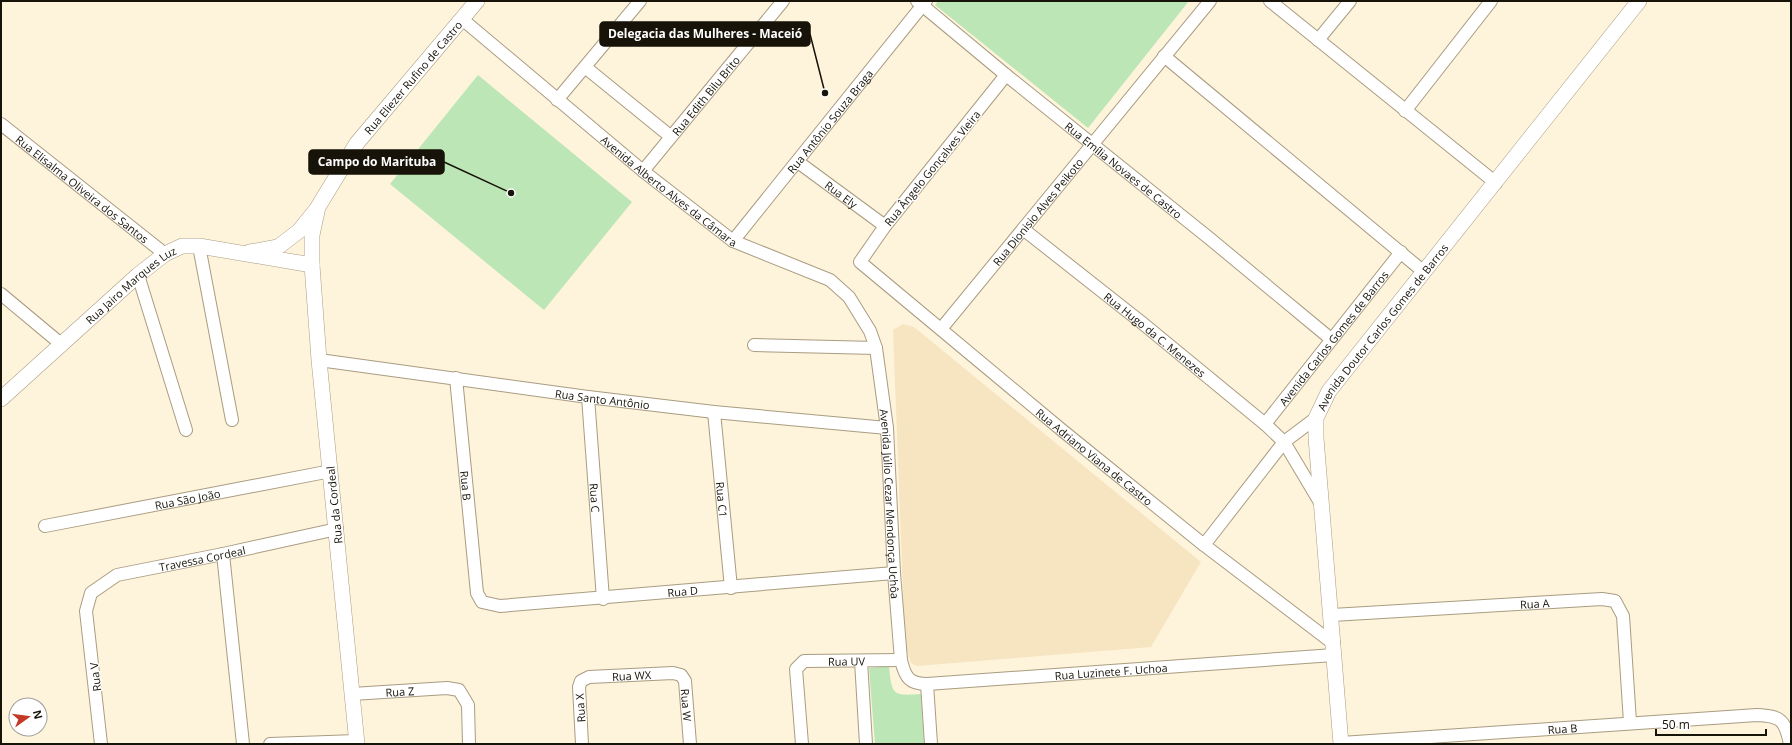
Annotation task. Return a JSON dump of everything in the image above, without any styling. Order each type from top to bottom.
[{"type":"street","name":"Rua Eliezer Rufino de Castro","points":[[312,265],[312,235],[318,208],[358,143],[477,1]]},
{"type":"street","points":[[557,100],[640,1]]},
{"type":"street","name":"Rua Edith Bilu Brito","points":[[643,171],[670,136],[783,1]]},
{"type":"street","name":"Rua Dionisio Alves Peikoto","points":[[941,329],[1210,1]]},
{"type":"street","points":[[1270,1],[1496,183]]},
{"type":"street","points":[[1318,40],[1350,1]]},
{"type":"street","points":[[1405,111],[1491,1]]},
{"type":"street","name":"Avenida Doutor Carlos Gomes de Barros","points":[[1341,743],[1332,615],[1316,438],[1316,418],[1329,391],[1496,183],[1639,1]]},
{"type":"street","name":"Rua Emília Novaes de Castro","points":[[922,2],[1006,76],[1092,143],[1331,339]]},
{"type":"street","name":"Rua Antônio Souza Braga","points":[[733,240],[798,162],[922,2]]},
{"type":"street","name":"Avenida Alberto Alves da Câmara","points":[[462,19],[643,171],[733,240],[830,280],[849,297],[870,331],[876,348]]},
{"type":"street","points":[[1164,56],[1424,272]]},
{"type":"street","points":[[585,67],[670,136]]},
{"type":"street","name":"Rua Ângelo Gonçalves Vieira","points":[[860,262],[885,226],[1006,76]]},
{"type":"street","name":"Rua Elisalma Oliveira dos Santos","points":[[1,124],[164,254]]},
{"type":"street","name":"Rua Ely","points":[[798,162],[885,226]]},
{"type":"street","points":[[243,253],[278,247],[299,231],[318,208]]},
{"type":"street","name":"Rua Hugo da C. Menezes","points":[[1023,229],[1141,322],[1266,424],[1284,442],[1322,507]]},
{"type":"street","name":"Rua Jairo Marques Luz","points":[[1,399],[138,275],[164,254],[182,246],[199,246],[312,265]]},
{"type":"street","points":[[199,246],[232,420]]},
{"type":"street","name":"Avenida Carlos Gomes de Barros","points":[[1266,424],[1331,339],[1401,252]]},
{"type":"street","name":"Rua Adriano Viana de Castro","points":[[860,262],[1063,431],[1334,649]]},
{"type":"street","name":"Rua da Cordeal","points":[[312,265],[319,360],[357,742]]},
{"type":"street","points":[[138,275],[186,430]]},
{"type":"street","points":[[1,294],[61,344]]},
{"type":"street","points":[[754,345],[876,348]]},
{"type":"street","name":"Avenida Júlio Cezar Mendonça Uchôa","points":[[876,348],[887,428],[894,573],[901,660]]},
{"type":"street","name":"Rua Santo Antônio","points":[[319,360],[588,397],[714,412],[887,428]]},
{"type":"street","name":"Rua B","points":[[456,378],[476,593]]},
{"type":"street","name":"Rua C","points":[[588,397],[602,599]]},
{"type":"street","name":"Rua C1","points":[[714,412],[731,588]]},
{"type":"street","points":[[1204,545],[1284,442],[1316,418]]},
{"type":"street","name":"Rua São João","points":[[45,526],[330,471]]},
{"type":"street","name":"Travessa Cordeal","points":[[86,611],[91,593],[117,575],[223,554],[336,529]]},
{"type":"street","points":[[223,554],[242,744]]},
{"type":"street","name":"Rua D","points":[[476,593],[482,602],[500,606],[602,599],[894,573]]},
{"type":"street","name":"Rua A","points":[[1332,615],[1602,598],[1615,601],[1623,616],[1630,722]]},
{"type":"street","name":"Rua V","points":[[86,611],[101,744]]},
{"type":"street","name":"Rua Luzinete F. Uchoa","points":[[901,660],[904,672],[910,680],[918,684],[927,684],[1334,649]]},
{"type":"street","name":"Rua UV","points":[[802,744],[796,669],[804,661],[901,660]]},
{"type":"street","points":[[861,661],[866,744]]},
{"type":"street","name":"Rua WX","points":[[589,677],[673,673]]},
{"type":"street","name":"Rua W","points":[[673,673],[681,675],[686,681],[690,744]]},
{"type":"street","name":"Rua X","points":[[582,744],[579,687],[581,681],[589,677]]},
{"type":"street","points":[[927,684],[931,744]]},
{"type":"street","name":"Rua Z","points":[[352,694],[447,688],[459,690],[468,705],[469,744]]},
{"type":"street","name":"Rua B","points":[[1341,743],[1630,722],[1756,715],[1773,716],[1783,722],[1787,730],[1790,744]]},
{"type":"street","points":[[270,744],[357,742]]},
{"type":"shaded area","points":[[903,324],[914,327],[1201,562],[1151,647],[917,666],[911,663],[905,644],[893,330]]},
{"type":"green space","points":[[938,1],[1189,1],[1088,128],[935,5]]},
{"type":"green space","points":[[478,75],[632,202],[544,310],[390,184]]},
{"type":"green space","points":[[889,666],[891,683],[895,692],[904,695],[921,694],[924,744],[875,744],[869,668]]},
{"type":"place","name":"Delegacia das Mulheres - Maceió","points":[[825,93]]},
{"type":"place","name":"Campo do Marituba","points":[[511,193]]}]
